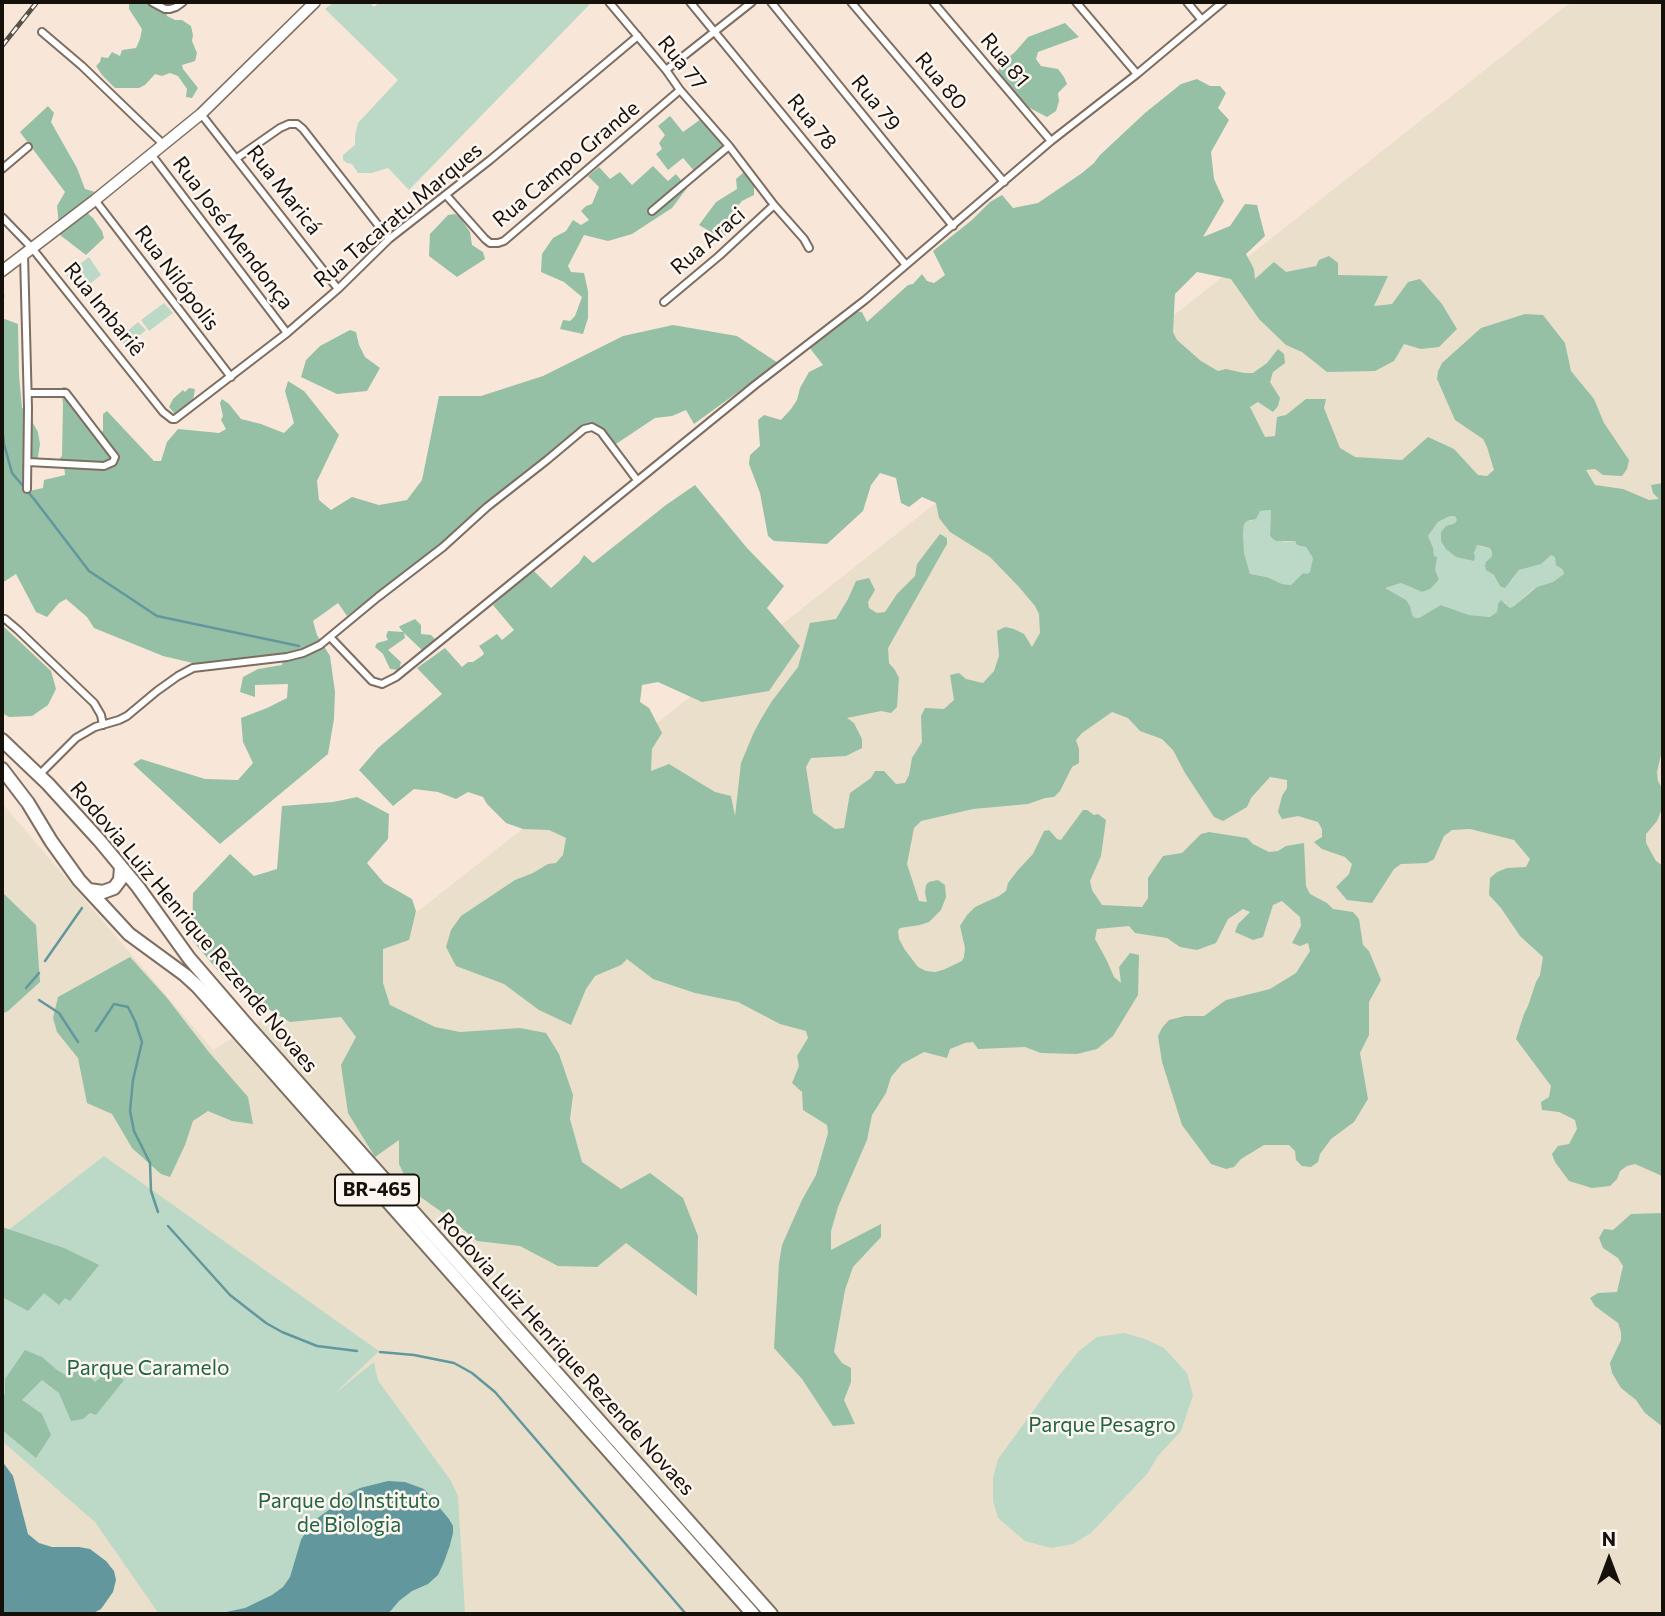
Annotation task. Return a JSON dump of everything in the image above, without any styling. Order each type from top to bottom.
[{"type":"highway","name":"Rodovia Luiz Henrique Rezende Novaes","points":[[2,740],[74,811],[146,897],[189,958],[245,1023],[771,1614]]},
{"type":"highway","name":"Rodovia Luiz Henrique Rezende Novaes","points":[[2,769],[59,854],[89,890],[130,934],[197,986],[753,1614]]},
{"type":"highway","points":[[89,890],[103,892],[114,888],[120,880],[121,866]]},
{"type":"street","points":[[152,2],[165,9],[176,7],[183,2]]},
{"type":"street","points":[[2,271],[201,114],[315,2]]},
{"type":"street","name":"Rua 77","points":[[609,2],[729,146],[809,248]]},
{"type":"street","name":"Rua 78","points":[[690,2],[906,265]]},
{"type":"street","points":[[666,70],[751,2]]},
{"type":"street","name":"Rua 79","points":[[771,2],[953,226]]},
{"type":"street","name":"Rua 80","points":[[852,2],[1004,182]]},
{"type":"street","name":"Rua 81","points":[[933,2],[1051,141]]},
{"type":"street","points":[[1076,2],[1137,74]]},
{"type":"street","points":[[1187,2],[1201,19]]},
{"type":"street","points":[[330,637],[372,681],[377,684],[396,677],[755,385],[865,300],[1051,141],[1223,2]]},
{"type":"street","points":[[42,32],[82,66],[163,145]]},
{"type":"street","name":"Rua Tacaratu Marques","points":[[179,417],[287,333],[338,289],[389,239],[638,36]]},
{"type":"street","name":"Rua Campo Grande","points":[[446,195],[490,243],[504,241],[680,90]]},
{"type":"street","name":"Rua Maricá","points":[[201,114],[338,289]]},
{"type":"street","points":[[237,158],[280,128],[297,124],[389,239]]},
{"type":"street","points":[[652,211],[729,146]]},
{"type":"street","points":[[2,169],[28,147]]},
{"type":"street","name":"Rua José Mendonça","points":[[151,154],[287,333]]},
{"type":"street","name":"Rua Nilópolis","points":[[95,200],[231,377]]},
{"type":"street","name":"Rua Araci","points":[[664,302],[774,205]]},
{"type":"street","name":"Rua Imbariê","points":[[2,217],[163,412],[172,419],[179,417]]},
{"type":"street","points":[[27,489],[28,251]]},
{"type":"street","points":[[27,393],[66,393],[114,457],[113,463],[104,466],[28,462]]},
{"type":"street","points":[[39,775],[76,738],[88,730],[127,716],[168,683],[193,668],[287,657],[320,645],[584,429],[592,427],[601,432],[637,480]]},
{"type":"street","points":[[5,619],[94,703],[103,724]]},
{"type":"shaded area","points":[[1571,2],[1663,2],[1663,1614],[2,1614],[2,803],[213,1050],[336,976]]},
{"type":"green space","points":[[129,2],[163,2],[167,16],[191,26],[192,41],[197,53],[195,61],[182,65],[198,88],[192,98],[186,97],[187,89],[178,76],[170,73],[162,76],[155,74],[139,88],[115,88],[96,66],[101,57],[108,58],[112,52],[120,56],[122,50],[136,48],[142,29],[129,9]]},
{"type":"green space","points":[[334,2],[369,2],[374,7],[380,2],[592,2],[409,190],[388,168],[372,173],[358,173],[352,164],[343,160],[343,155],[355,145],[358,123],[398,80],[325,9]]},
{"type":"green space","points":[[1065,23],[1079,37],[1038,52],[1036,59],[1041,66],[1058,69],[1067,84],[1058,93],[1056,111],[1047,117],[1022,104],[998,72],[1000,64],[1028,37]]},
{"type":"green space","points":[[1197,79],[1210,86],[1220,86],[1226,93],[1218,108],[1229,120],[1211,152],[1214,179],[1224,201],[1203,237],[1230,226],[1245,204],[1257,205],[1265,236],[1246,254],[1254,269],[1255,279],[1274,262],[1286,272],[1316,266],[1319,260],[1329,256],[1338,263],[1338,275],[1388,276],[1374,306],[1392,304],[1408,282],[1420,279],[1442,304],[1457,329],[1439,347],[1421,349],[1404,344],[1394,361],[1375,371],[1327,372],[1302,352],[1286,345],[1259,319],[1231,279],[1197,272],[1175,294],[1173,332],[1177,340],[1201,361],[1218,371],[1226,369],[1253,373],[1267,363],[1278,349],[1284,354],[1285,363],[1273,372],[1270,382],[1280,398],[1278,406],[1273,412],[1258,402],[1250,407],[1265,437],[1275,436],[1277,417],[1286,415],[1306,399],[1326,399],[1324,408],[1340,448],[1355,457],[1402,460],[1428,437],[1454,449],[1478,475],[1487,476],[1494,470],[1487,447],[1483,439],[1455,420],[1437,379],[1438,371],[1442,363],[1481,328],[1525,314],[1543,315],[1565,343],[1571,371],[1594,399],[1604,423],[1629,460],[1622,476],[1603,475],[1595,469],[1586,470],[1595,485],[1623,489],[1649,500],[1659,499],[1653,493],[1651,485],[1663,483],[1663,746],[1657,772],[1663,790],[1663,806],[1657,821],[1646,834],[1646,843],[1656,861],[1663,866],[1663,1180],[1660,1175],[1635,1164],[1620,1171],[1610,1186],[1592,1188],[1569,1181],[1555,1162],[1552,1154],[1558,1146],[1569,1144],[1577,1129],[1575,1120],[1559,1112],[1542,1110],[1541,1102],[1549,1097],[1551,1086],[1516,1039],[1540,975],[1543,957],[1520,936],[1489,895],[1490,878],[1507,868],[1526,867],[1530,859],[1514,840],[1470,829],[1452,830],[1444,836],[1434,859],[1427,863],[1401,864],[1394,869],[1372,903],[1347,900],[1336,887],[1349,874],[1352,864],[1345,857],[1322,849],[1314,842],[1322,837],[1318,822],[1298,816],[1282,819],[1278,812],[1287,788],[1287,780],[1270,777],[1251,798],[1247,807],[1223,821],[1214,817],[1173,750],[1162,739],[1140,731],[1128,718],[1112,712],[1076,740],[1079,763],[1072,767],[1054,797],[1028,804],[973,809],[921,821],[914,828],[907,864],[919,901],[927,902],[926,885],[938,880],[945,885],[946,897],[941,910],[929,922],[900,928],[899,939],[905,950],[918,967],[926,971],[943,970],[962,961],[965,948],[960,926],[967,915],[975,907],[1006,891],[1008,883],[1033,854],[1044,831],[1049,830],[1061,840],[1083,810],[1098,814],[1106,820],[1101,856],[1090,881],[1092,890],[1102,905],[1142,907],[1148,898],[1148,878],[1163,856],[1182,853],[1201,834],[1209,832],[1247,838],[1269,852],[1304,843],[1306,886],[1310,894],[1333,909],[1353,912],[1359,919],[1363,945],[1369,951],[1381,980],[1369,1002],[1369,1035],[1360,1053],[1368,1099],[1354,1122],[1331,1139],[1320,1154],[1318,1162],[1311,1167],[1302,1166],[1296,1160],[1295,1151],[1289,1145],[1264,1145],[1241,1159],[1234,1167],[1226,1169],[1211,1164],[1182,1125],[1162,1062],[1158,1036],[1169,1020],[1185,1016],[1204,1016],[1226,1000],[1270,989],[1296,973],[1310,951],[1308,943],[1300,946],[1292,943],[1301,926],[1300,917],[1282,901],[1273,905],[1263,937],[1253,940],[1235,932],[1238,924],[1250,912],[1243,909],[1228,919],[1216,943],[1197,950],[1180,947],[1167,938],[1135,933],[1129,926],[1097,929],[1095,939],[1114,977],[1121,983],[1119,967],[1130,953],[1139,955],[1138,995],[1113,1036],[1097,1049],[1077,1054],[1041,1053],[1025,1047],[978,1049],[973,1042],[965,1043],[950,1049],[947,1058],[924,1052],[902,1064],[891,1077],[886,1093],[872,1115],[867,1140],[838,1207],[831,1231],[831,1250],[881,1224],[881,1237],[853,1267],[845,1290],[834,1352],[842,1363],[851,1368],[851,1382],[844,1400],[855,1424],[833,1426],[802,1379],[774,1348],[782,1245],[816,1175],[828,1133],[827,1125],[803,1110],[802,1092],[792,1083],[799,1066],[797,1056],[808,1038],[806,1031],[780,1024],[738,1002],[695,993],[653,979],[627,959],[621,965],[595,976],[586,989],[571,1025],[539,1010],[504,984],[456,966],[446,947],[451,930],[461,916],[515,880],[548,864],[556,863],[563,855],[566,838],[549,830],[523,829],[506,823],[483,797],[468,792],[456,799],[438,792],[414,789],[393,806],[359,770],[378,748],[442,694],[417,668],[445,648],[462,667],[473,662],[484,653],[479,646],[497,634],[502,640],[514,630],[493,605],[514,586],[534,571],[551,588],[579,563],[584,555],[593,563],[695,485],[747,548],[784,586],[767,608],[800,646],[769,691],[702,702],[658,682],[642,685],[640,702],[649,708],[662,733],[652,749],[651,771],[669,764],[715,792],[731,796],[735,816],[741,763],[761,719],[798,667],[810,623],[836,619],[856,581],[869,578],[875,590],[868,602],[869,608],[877,613],[885,612],[897,594],[915,576],[917,564],[940,534],[947,538],[947,544],[888,648],[889,663],[899,678],[897,707],[891,713],[881,711],[847,718],[854,723],[862,739],[862,748],[846,756],[811,758],[806,767],[813,813],[835,829],[844,828],[850,793],[871,778],[875,771],[884,771],[896,784],[905,783],[912,758],[922,742],[921,716],[925,708],[944,709],[954,700],[950,675],[959,673],[966,679],[983,683],[994,671],[999,656],[997,631],[1005,627],[1014,629],[1024,634],[1032,647],[1040,633],[1039,614],[1019,587],[990,557],[950,532],[939,518],[936,503],[922,497],[909,507],[901,503],[896,478],[880,473],[871,485],[863,511],[827,544],[774,541],[768,536],[760,493],[749,464],[750,455],[760,446],[758,420],[764,415],[781,420],[791,409],[809,372],[823,365],[809,347],[843,319],[856,311],[862,312],[867,322],[922,274],[927,281],[934,283],[945,275],[933,251],[990,202],[1002,195],[1013,208],[1038,203],[1082,173],[1145,113],[1181,84]],"holes":[[[1271,510],[1270,536],[1276,541],[1295,541],[1297,545],[1306,547],[1313,558],[1310,572],[1303,573],[1291,585],[1250,574],[1244,553],[1244,524],[1256,519],[1260,511]],[[1455,516],[1457,520],[1441,532],[1441,541],[1446,549],[1456,557],[1474,561],[1477,545],[1490,548],[1492,556],[1486,562],[1486,570],[1494,575],[1500,586],[1505,588],[1519,570],[1541,564],[1551,555],[1555,557],[1556,565],[1564,574],[1553,582],[1537,587],[1510,608],[1501,600],[1497,612],[1490,617],[1469,615],[1441,605],[1415,618],[1406,600],[1385,588],[1401,583],[1422,592],[1436,583],[1439,579],[1435,570],[1437,557],[1434,556],[1428,536],[1438,522]]]},
{"type":"green space","points":[[48,106],[54,113],[51,122],[77,168],[85,189],[95,192],[81,207],[93,218],[104,238],[86,255],[60,235],[57,206],[65,192],[20,132]]},
{"type":"green space","points":[[670,116],[683,132],[701,119],[726,150],[696,173],[683,158],[668,170],[656,154],[662,149],[659,143],[665,135],[658,126]]},
{"type":"green space","points":[[653,166],[668,181],[676,174],[687,188],[672,208],[632,234],[608,241],[584,235],[568,266],[571,272],[584,273],[588,291],[588,318],[583,334],[560,329],[563,320],[570,321],[575,316],[582,297],[564,282],[541,272],[542,254],[553,238],[566,231],[573,220],[581,225],[589,220],[581,211],[592,204],[599,187],[588,176],[599,167],[610,179],[620,172],[632,185]]},
{"type":"green space","points":[[744,172],[754,183],[754,195],[742,201],[733,211],[724,240],[699,225],[716,202],[737,189],[736,179]]},
{"type":"green space","points":[[455,214],[470,232],[472,245],[483,252],[485,259],[457,277],[429,256],[430,234],[448,215]]},
{"type":"green space","points":[[89,257],[101,275],[81,291],[66,275]]},
{"type":"green space","points":[[164,303],[173,313],[149,331],[141,320]]},
{"type":"green space","points":[[2,318],[18,324],[22,408],[32,412],[40,444],[38,457],[23,467],[25,492],[43,488],[44,480],[65,475],[64,464],[60,461],[63,387],[66,387],[98,433],[103,431],[103,414],[107,411],[154,461],[161,461],[167,442],[178,429],[219,433],[226,429],[221,420],[222,399],[241,419],[284,433],[294,423],[285,391],[288,381],[304,391],[339,435],[317,481],[319,500],[331,510],[352,497],[379,505],[407,500],[422,480],[439,396],[481,396],[543,376],[623,336],[673,325],[737,336],[778,363],[694,424],[686,410],[672,416],[655,418],[616,444],[589,423],[521,474],[428,554],[347,616],[338,603],[313,621],[317,635],[330,656],[335,692],[328,754],[220,844],[133,764],[141,759],[205,779],[238,780],[253,763],[243,742],[241,718],[287,698],[288,684],[255,685],[255,697],[240,692],[243,677],[258,669],[282,665],[284,655],[197,664],[163,656],[94,628],[87,617],[66,599],[47,617],[36,612],[16,574],[2,583]]},
{"type":"green space","points":[[138,322],[146,330],[126,347],[119,338]]},
{"type":"green space","points":[[350,330],[356,332],[365,357],[380,368],[367,391],[337,394],[301,377],[306,360],[320,346]]},
{"type":"green space","points":[[189,388],[195,389],[193,401],[179,415],[174,413],[169,407],[173,399]]},
{"type":"green space","points":[[1271,510],[1270,536],[1285,542],[1295,541],[1297,545],[1306,547],[1313,558],[1311,572],[1307,575],[1303,573],[1291,585],[1250,574],[1244,553],[1244,524],[1252,521],[1260,511]]},
{"type":"green space","points":[[1455,516],[1457,520],[1450,524],[1453,554],[1456,557],[1474,553],[1477,544],[1490,548],[1491,572],[1496,578],[1511,581],[1519,570],[1540,564],[1551,555],[1555,557],[1564,575],[1533,589],[1510,608],[1505,602],[1498,604],[1497,612],[1490,617],[1469,615],[1442,605],[1415,618],[1406,600],[1384,588],[1401,583],[1422,592],[1436,583],[1439,579],[1428,536],[1438,522]]},
{"type":"green space","points":[[415,619],[421,625],[421,634],[431,635],[437,641],[424,652],[404,633],[405,638],[388,650],[401,662],[399,670],[390,669],[383,654],[375,647],[377,643],[388,640],[388,631],[403,632],[399,627]]},
{"type":"green space","points":[[2,625],[51,671],[56,689],[48,705],[32,716],[9,717],[2,713]]},
{"type":"green space","points":[[357,797],[389,814],[388,839],[367,863],[384,883],[412,899],[416,911],[409,940],[383,949],[383,983],[390,1005],[435,1027],[460,1032],[520,1028],[546,1033],[559,1054],[573,1095],[570,1119],[582,1162],[621,1189],[650,1173],[683,1198],[698,1236],[697,1296],[626,1243],[597,1267],[558,1266],[520,1246],[477,1241],[412,1191],[399,1164],[399,1140],[375,1157],[348,1113],[341,1065],[356,1037],[341,1017],[290,1022],[225,979],[192,940],[193,893],[230,854],[254,876],[277,869],[282,806],[333,802]]},
{"type":"green space","points":[[2,892],[36,925],[40,982],[2,1014]]},
{"type":"green space","points":[[130,957],[248,1097],[253,1124],[232,1121],[208,1111],[193,1121],[170,1177],[161,1174],[132,1148],[112,1114],[87,1103],[78,1058],[57,1032],[53,1018],[58,997]]},
{"type":"green space","name":"Parque Caramelo","points":[[104,1156],[379,1351],[334,1394],[374,1362],[379,1382],[451,1481],[458,1496],[465,1614],[159,1614],[95,1522],[2,1441],[2,1235]]},
{"type":"green space","points":[[1663,1213],[1663,1427],[1621,1388],[1612,1373],[1610,1363],[1621,1340],[1621,1332],[1618,1323],[1595,1306],[1590,1298],[1598,1293],[1617,1292],[1623,1266],[1618,1258],[1603,1248],[1599,1238],[1604,1229],[1613,1230],[1631,1214]]},
{"type":"green space","points":[[2,1227],[64,1248],[99,1265],[70,1301],[65,1298],[59,1305],[44,1293],[28,1311],[2,1297]]},
{"type":"green space","name":"Parque Pesagro","points":[[1124,1333],[1164,1348],[1187,1373],[1193,1395],[1181,1431],[1158,1456],[1147,1474],[1091,1533],[1073,1544],[1051,1548],[1025,1541],[998,1518],[993,1501],[993,1478],[998,1459],[1079,1351],[1097,1337]]},
{"type":"green space","points":[[25,1350],[42,1357],[67,1376],[81,1369],[95,1382],[101,1377],[115,1374],[124,1380],[96,1415],[90,1413],[83,1419],[71,1421],[59,1393],[42,1380],[22,1400],[42,1414],[51,1435],[36,1458],[2,1430],[5,1379]]},
{"type":"water","points":[[2,1461],[13,1476],[28,1534],[39,1543],[52,1547],[90,1549],[114,1571],[116,1580],[113,1592],[101,1609],[92,1614],[2,1614]]},
{"type":"water","points":[[388,1481],[405,1482],[424,1489],[453,1526],[444,1562],[438,1575],[428,1584],[412,1591],[388,1614],[217,1614],[245,1608],[283,1587],[290,1577],[301,1540],[308,1528],[348,1494]]},
{"type":"waterway","points":[[2,284],[2,306]]},
{"type":"waterway","points":[[2,427],[12,473],[89,571],[157,616],[299,646]]},
{"type":"waterway","points":[[45,961],[82,908]]},
{"type":"waterway","points":[[26,988],[39,973]]},
{"type":"waterway","points":[[39,1000],[59,1013],[78,1042]]},
{"type":"waterway","points":[[96,1031],[114,1004],[128,1007],[135,1021],[142,1042],[133,1080],[130,1111],[134,1131],[150,1163],[151,1191],[158,1212]]},
{"type":"waterway","points":[[168,1226],[230,1295],[266,1323],[317,1346],[357,1351]]},
{"type":"waterway","points":[[380,1352],[454,1363],[472,1373],[495,1392],[686,1614]]},
{"type":"railway","points":[[2,46],[37,2]]},
{"type":"park label","name":"Parque do Instituto de Biologia","points":[[349,1513]]}]
